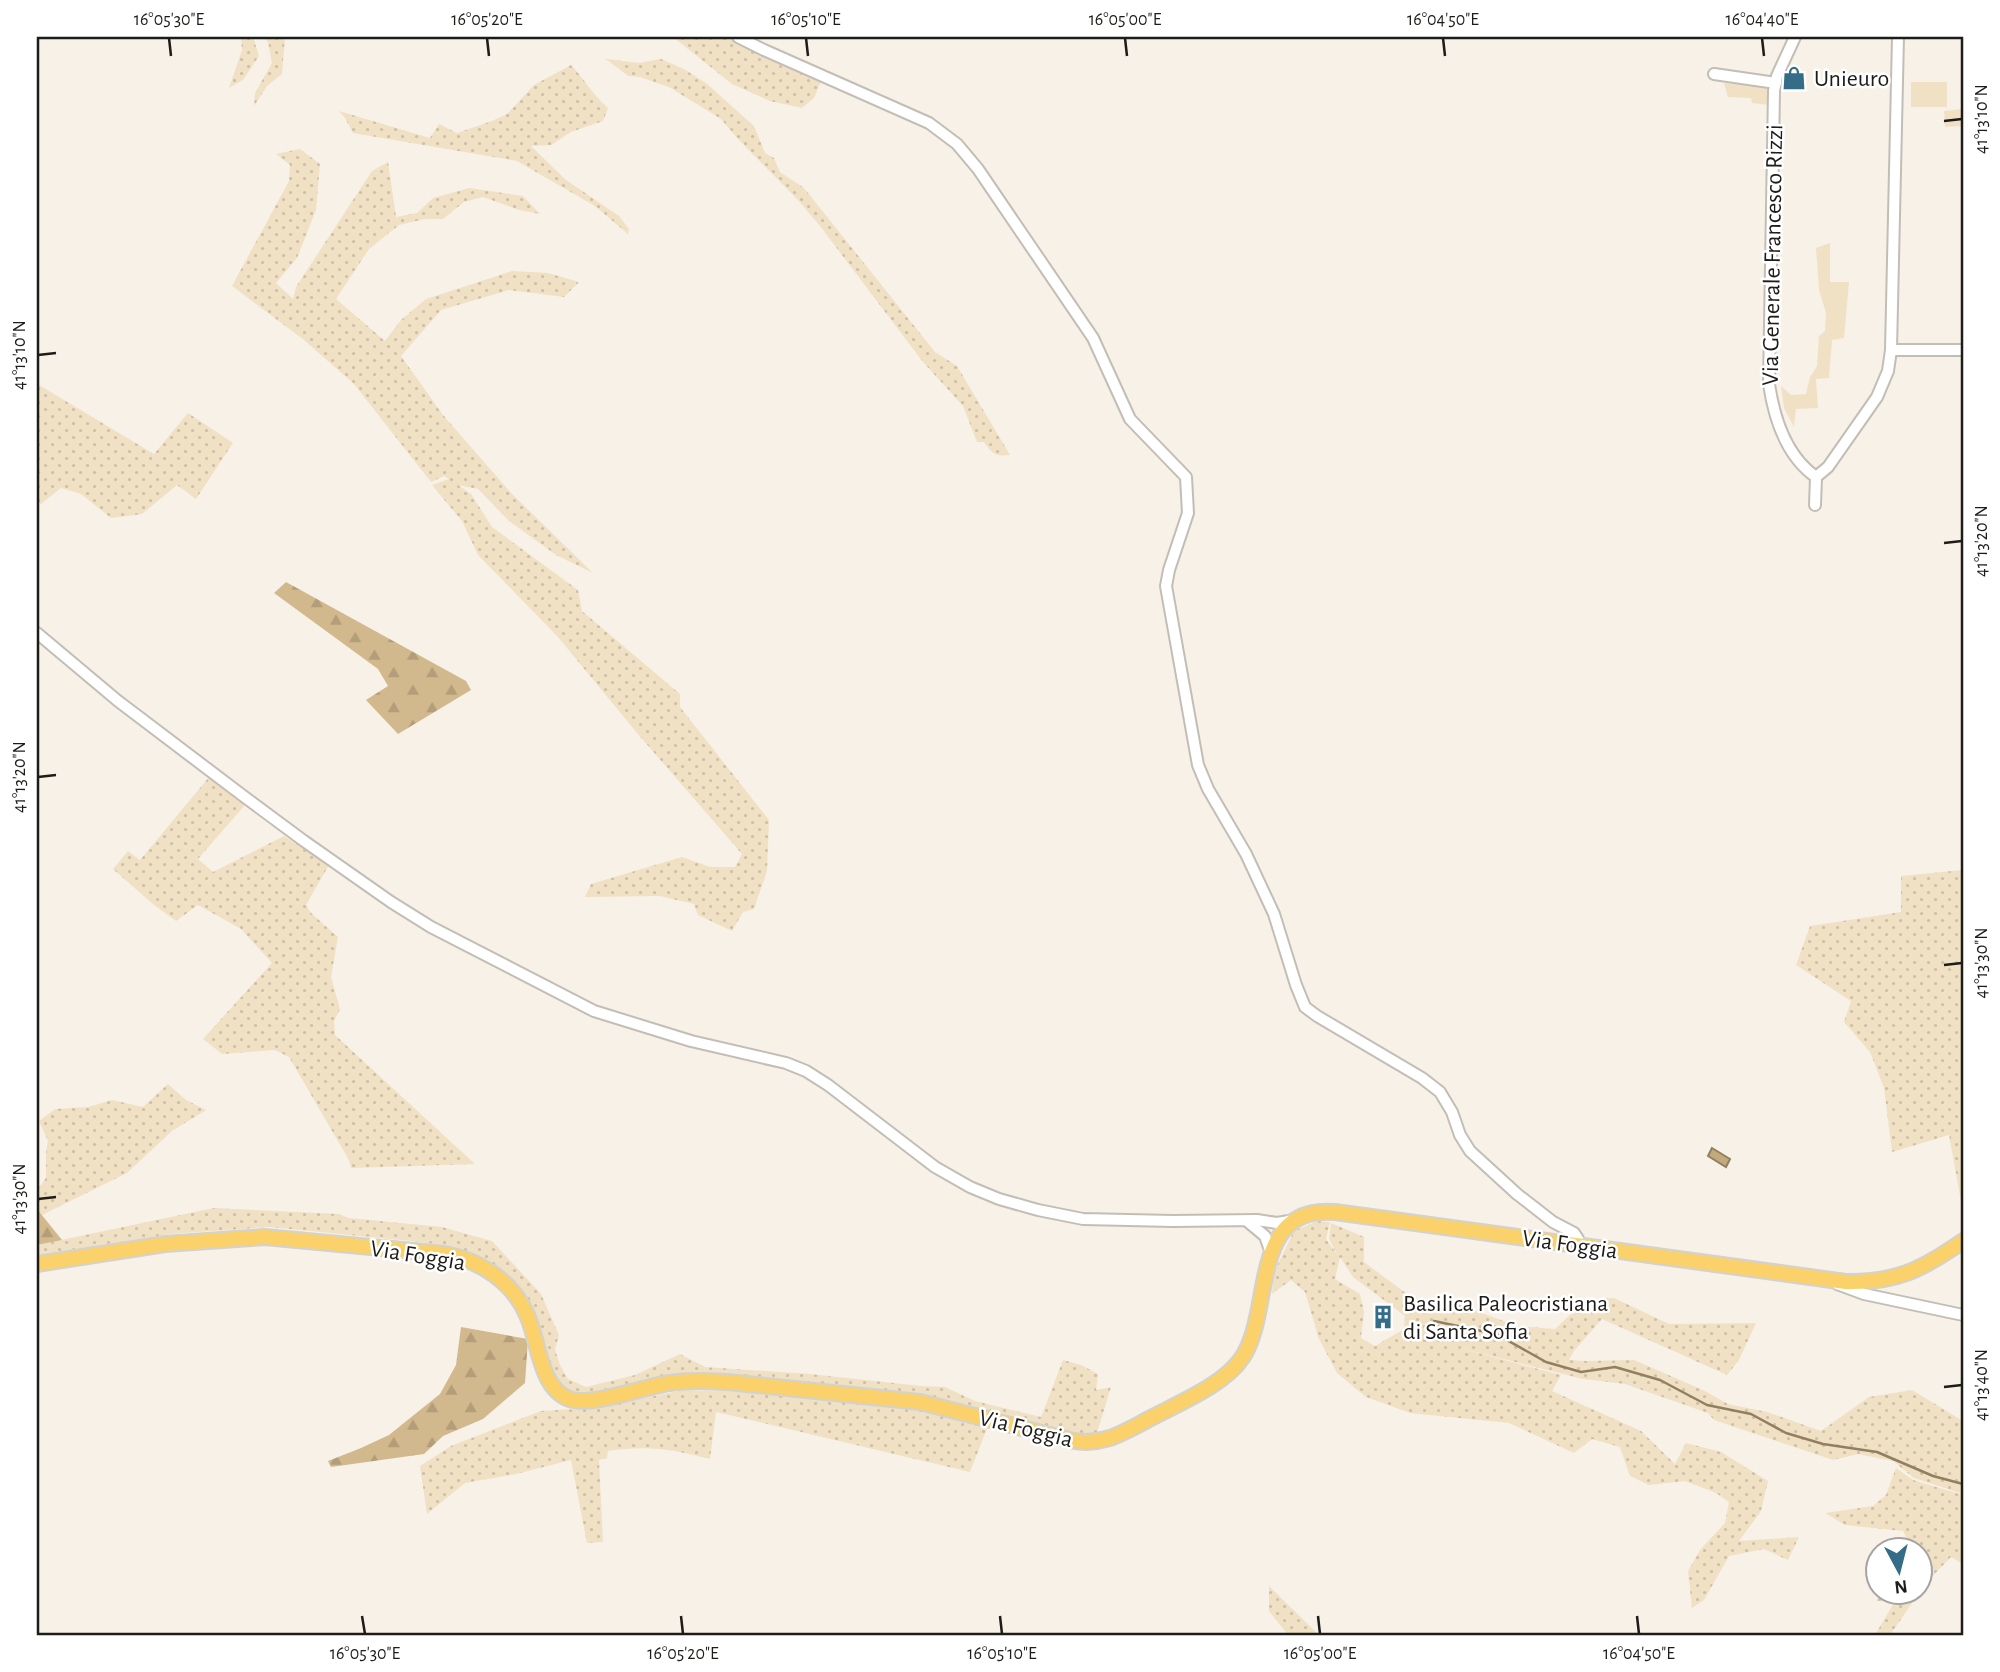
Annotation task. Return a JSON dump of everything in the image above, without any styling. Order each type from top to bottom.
[{"type":"main road","name":"Via Foggia","points":[[37,1264],[165,1244],[265,1237],[445,1254],[478,1264],[514,1293],[528,1317],[549,1381],[559,1393],[574,1400],[594,1400],[669,1383],[728,1382],[920,1402],[1074,1441],[1093,1443],[1109,1439],[1149,1419],[1215,1382],[1237,1365],[1252,1338],[1271,1253],[1279,1237],[1295,1220],[1310,1213],[1335,1212],[1830,1281],[1872,1283],[1897,1277],[1926,1265],[1963,1241]]},
{"type":"street","points":[[738,37],[929,123],[957,144],[986,180],[1093,338],[1130,419],[1186,477],[1188,513],[1166,586],[1198,765],[1208,789],[1246,855],[1273,914],[1305,1007],[1422,1078],[1440,1092],[1470,1151],[1517,1194],[1553,1222],[1574,1233],[1578,1245]]},
{"type":"street","name":"Via Generale Francesco Rizzi","points":[[1795,37],[1776,83],[1769,384],[1772,406],[1780,430],[1798,458],[1816,477]]},
{"type":"street","points":[[1815,505],[1816,477],[1828,467],[1877,397],[1888,372],[1891,350],[1898,37]]},
{"type":"street","points":[[1714,75],[1776,83]]},
{"type":"street","points":[[1891,350],[1963,350]]},
{"type":"street","points":[[37,633],[118,701],[242,796],[304,842],[431,927],[594,1011],[691,1041],[786,1063],[806,1071],[934,1167],[970,1187],[999,1199],[1083,1219],[1271,1222],[1295,1220]]},
{"type":"street","points":[[1247,1221],[1263,1234],[1271,1253]]},
{"type":"street","points":[[1263,1234],[1279,1237],[1277,1228],[1271,1222]]},
{"type":"street","points":[[1830,1281],[1864,1294],[1963,1315]]},
{"type":"shaded area","points":[[241,37],[253,37],[259,56],[243,80],[229,88],[242,50]]},
{"type":"shaded area","points":[[263,37],[285,37],[282,74],[267,86],[254,106],[255,93],[272,63],[268,42]]},
{"type":"shaded area","points":[[673,37],[725,37],[821,81],[814,98],[802,108],[770,101],[732,84]]},
{"type":"shaded area","points":[[606,59],[639,63],[661,59],[684,69],[706,83],[754,126],[765,153],[774,158],[780,172],[804,188],[935,352],[957,366],[1010,455],[997,455],[984,442],[977,442],[963,406],[923,362],[820,226],[721,119],[669,87],[640,77],[628,76]]},
{"type":"shaded area","points":[[571,65],[608,108],[603,121],[571,132],[551,145],[531,146],[566,180],[619,216],[629,229],[628,234],[595,206],[517,161],[353,133],[339,111],[430,138],[439,124],[457,133],[507,114],[534,85]]},
{"type":"shaded area","points":[[1911,82],[1947,82],[1947,107],[1911,107]]},
{"type":"shaded area","points":[[1724,83],[1770,88],[1769,105],[1752,103],[1751,98],[1728,97]]},
{"type":"shaded area","points":[[1963,109],[1963,126],[1945,127],[1944,111]]},
{"type":"shaded area","points":[[300,149],[320,164],[316,210],[297,258],[276,283],[293,299],[296,287],[372,171],[388,162],[396,217],[417,213],[433,198],[469,188],[523,196],[540,214],[519,210],[483,197],[464,202],[443,219],[425,219],[399,225],[369,249],[336,299],[385,341],[401,320],[426,299],[512,271],[548,273],[579,282],[564,297],[509,290],[441,310],[401,356],[443,415],[511,493],[593,573],[556,555],[509,521],[478,489],[458,485],[471,494],[492,527],[578,590],[582,611],[680,694],[680,707],[769,820],[767,871],[754,909],[743,912],[732,931],[698,915],[694,904],[660,896],[585,897],[591,884],[682,857],[710,867],[735,867],[742,854],[558,637],[478,555],[462,521],[432,485],[449,479],[444,476],[431,482],[354,384],[304,340],[232,286],[289,181],[290,165],[276,154]]},
{"type":"shaded area","points":[[1830,243],[1830,282],[1849,282],[1844,338],[1832,340],[1829,378],[1816,379],[1818,408],[1796,409],[1794,427],[1784,408],[1781,386],[1791,395],[1806,394],[1810,377],[1817,366],[1819,336],[1825,331],[1826,313],[1819,290],[1816,248]]},
{"type":"shaded area","points":[[39,385],[154,454],[188,413],[233,443],[196,499],[177,485],[142,514],[111,518],[81,494],[61,488],[41,504],[37,502]]},
{"type":"shaded area","points":[[210,776],[245,805],[198,859],[213,872],[284,836],[329,865],[306,905],[311,913],[338,937],[331,977],[340,1009],[334,1021],[335,1035],[475,1164],[351,1168],[349,1160],[289,1057],[275,1050],[222,1054],[203,1039],[272,963],[241,929],[198,905],[176,921],[113,869],[128,851],[140,860]]},
{"type":"shaded area","points":[[1963,870],[1963,1212],[1949,1135],[1892,1152],[1884,1088],[1870,1052],[1844,1022],[1851,1001],[1796,965],[1810,926],[1901,912],[1901,876]]},
{"type":"shaded area","points":[[168,1084],[186,1100],[206,1110],[172,1131],[127,1173],[42,1215],[37,1209],[37,1190],[46,1178],[48,1141],[39,1121],[55,1109],[88,1107],[112,1100],[143,1107]]},
{"type":"shaded area","points":[[1712,1148],[1730,1159],[1726,1167],[1708,1156]]},
{"type":"shaded area","points":[[214,1208],[339,1214],[349,1218],[442,1227],[492,1241],[541,1294],[559,1335],[555,1350],[560,1365],[568,1379],[586,1387],[635,1375],[680,1354],[705,1367],[945,1387],[975,1401],[1041,1417],[1063,1360],[1098,1374],[1096,1390],[1111,1387],[1096,1436],[1062,1433],[913,1394],[752,1378],[640,1383],[589,1393],[573,1392],[559,1383],[526,1296],[488,1260],[455,1247],[269,1227],[170,1234],[37,1255],[37,1245]]},
{"type":"shaded area","points":[[1317,1221],[1330,1222],[1326,1239],[1338,1256],[1329,1239],[1331,1223],[1364,1237],[1364,1262],[1411,1297],[1460,1305],[1517,1326],[1555,1329],[1586,1300],[1614,1298],[1669,1324],[1756,1323],[1739,1360],[1727,1375],[1602,1319],[1569,1360],[1634,1360],[1728,1404],[1767,1412],[1821,1431],[1869,1397],[1912,1390],[1963,1421],[1963,1494],[1914,1478],[1893,1461],[1858,1454],[1833,1460],[1714,1420],[1708,1413],[1625,1384],[1583,1379],[1444,1344],[1561,1375],[1552,1391],[1641,1431],[1675,1464],[1686,1443],[1721,1452],[1768,1481],[1761,1511],[1739,1541],[1799,1537],[1788,1560],[1764,1549],[1729,1556],[1704,1600],[1692,1608],[1688,1571],[1700,1550],[1725,1523],[1729,1502],[1716,1493],[1685,1481],[1649,1485],[1630,1476],[1620,1447],[1592,1439],[1574,1453],[1509,1423],[1410,1413],[1366,1397],[1337,1373],[1319,1339],[1305,1292],[1291,1280],[1272,1294],[1274,1272],[1294,1231]],"holes":[[[1340,1257],[1353,1277],[1405,1316],[1404,1329],[1375,1346],[1361,1338],[1364,1312],[1360,1294],[1335,1279]]]},
{"type":"shaded area","points":[[679,1391],[737,1391],[917,1408],[988,1426],[970,1472],[716,1412],[710,1459],[671,1450],[635,1448],[608,1451],[607,1458],[599,1460],[603,1542],[587,1543],[571,1460],[465,1483],[427,1514],[420,1466],[451,1446],[541,1411],[595,1408]]},
{"type":"shaded area","points":[[1896,1468],[1913,1480],[1963,1495],[1963,1564],[1951,1557],[1934,1575],[1934,1536],[1906,1536],[1903,1531],[1845,1525],[1825,1513],[1873,1506],[1886,1495]]},
{"type":"shaded area","points":[[1269,1586],[1319,1635],[1288,1635],[1269,1611]]},
{"type":"shaded area","points":[[1892,1606],[1910,1606],[1890,1635],[1875,1635]]},
{"type":"green space","points":[[286,582],[466,681],[471,690],[398,734],[366,700],[388,686],[378,669],[274,593]]},
{"type":"green space","points":[[37,1209],[62,1240],[37,1245]]},
{"type":"green space","points":[[461,1327],[528,1339],[525,1383],[483,1419],[443,1436],[424,1454],[331,1467],[328,1461],[389,1435],[440,1394],[456,1365]]},
{"type":"waterway","points":[[1434,1321],[1496,1334],[1546,1362],[1581,1372],[1615,1367],[1660,1380],[1707,1405],[1751,1414],[1786,1433],[1823,1444],[1877,1452],[1933,1476],[1963,1484]]},
{"type":"place","name":"Unieuro","points":[[1794,78]]},
{"type":"place","name":"Basilica Paleocristiana di Santa Sofia","points":[[1383,1317]]}]
